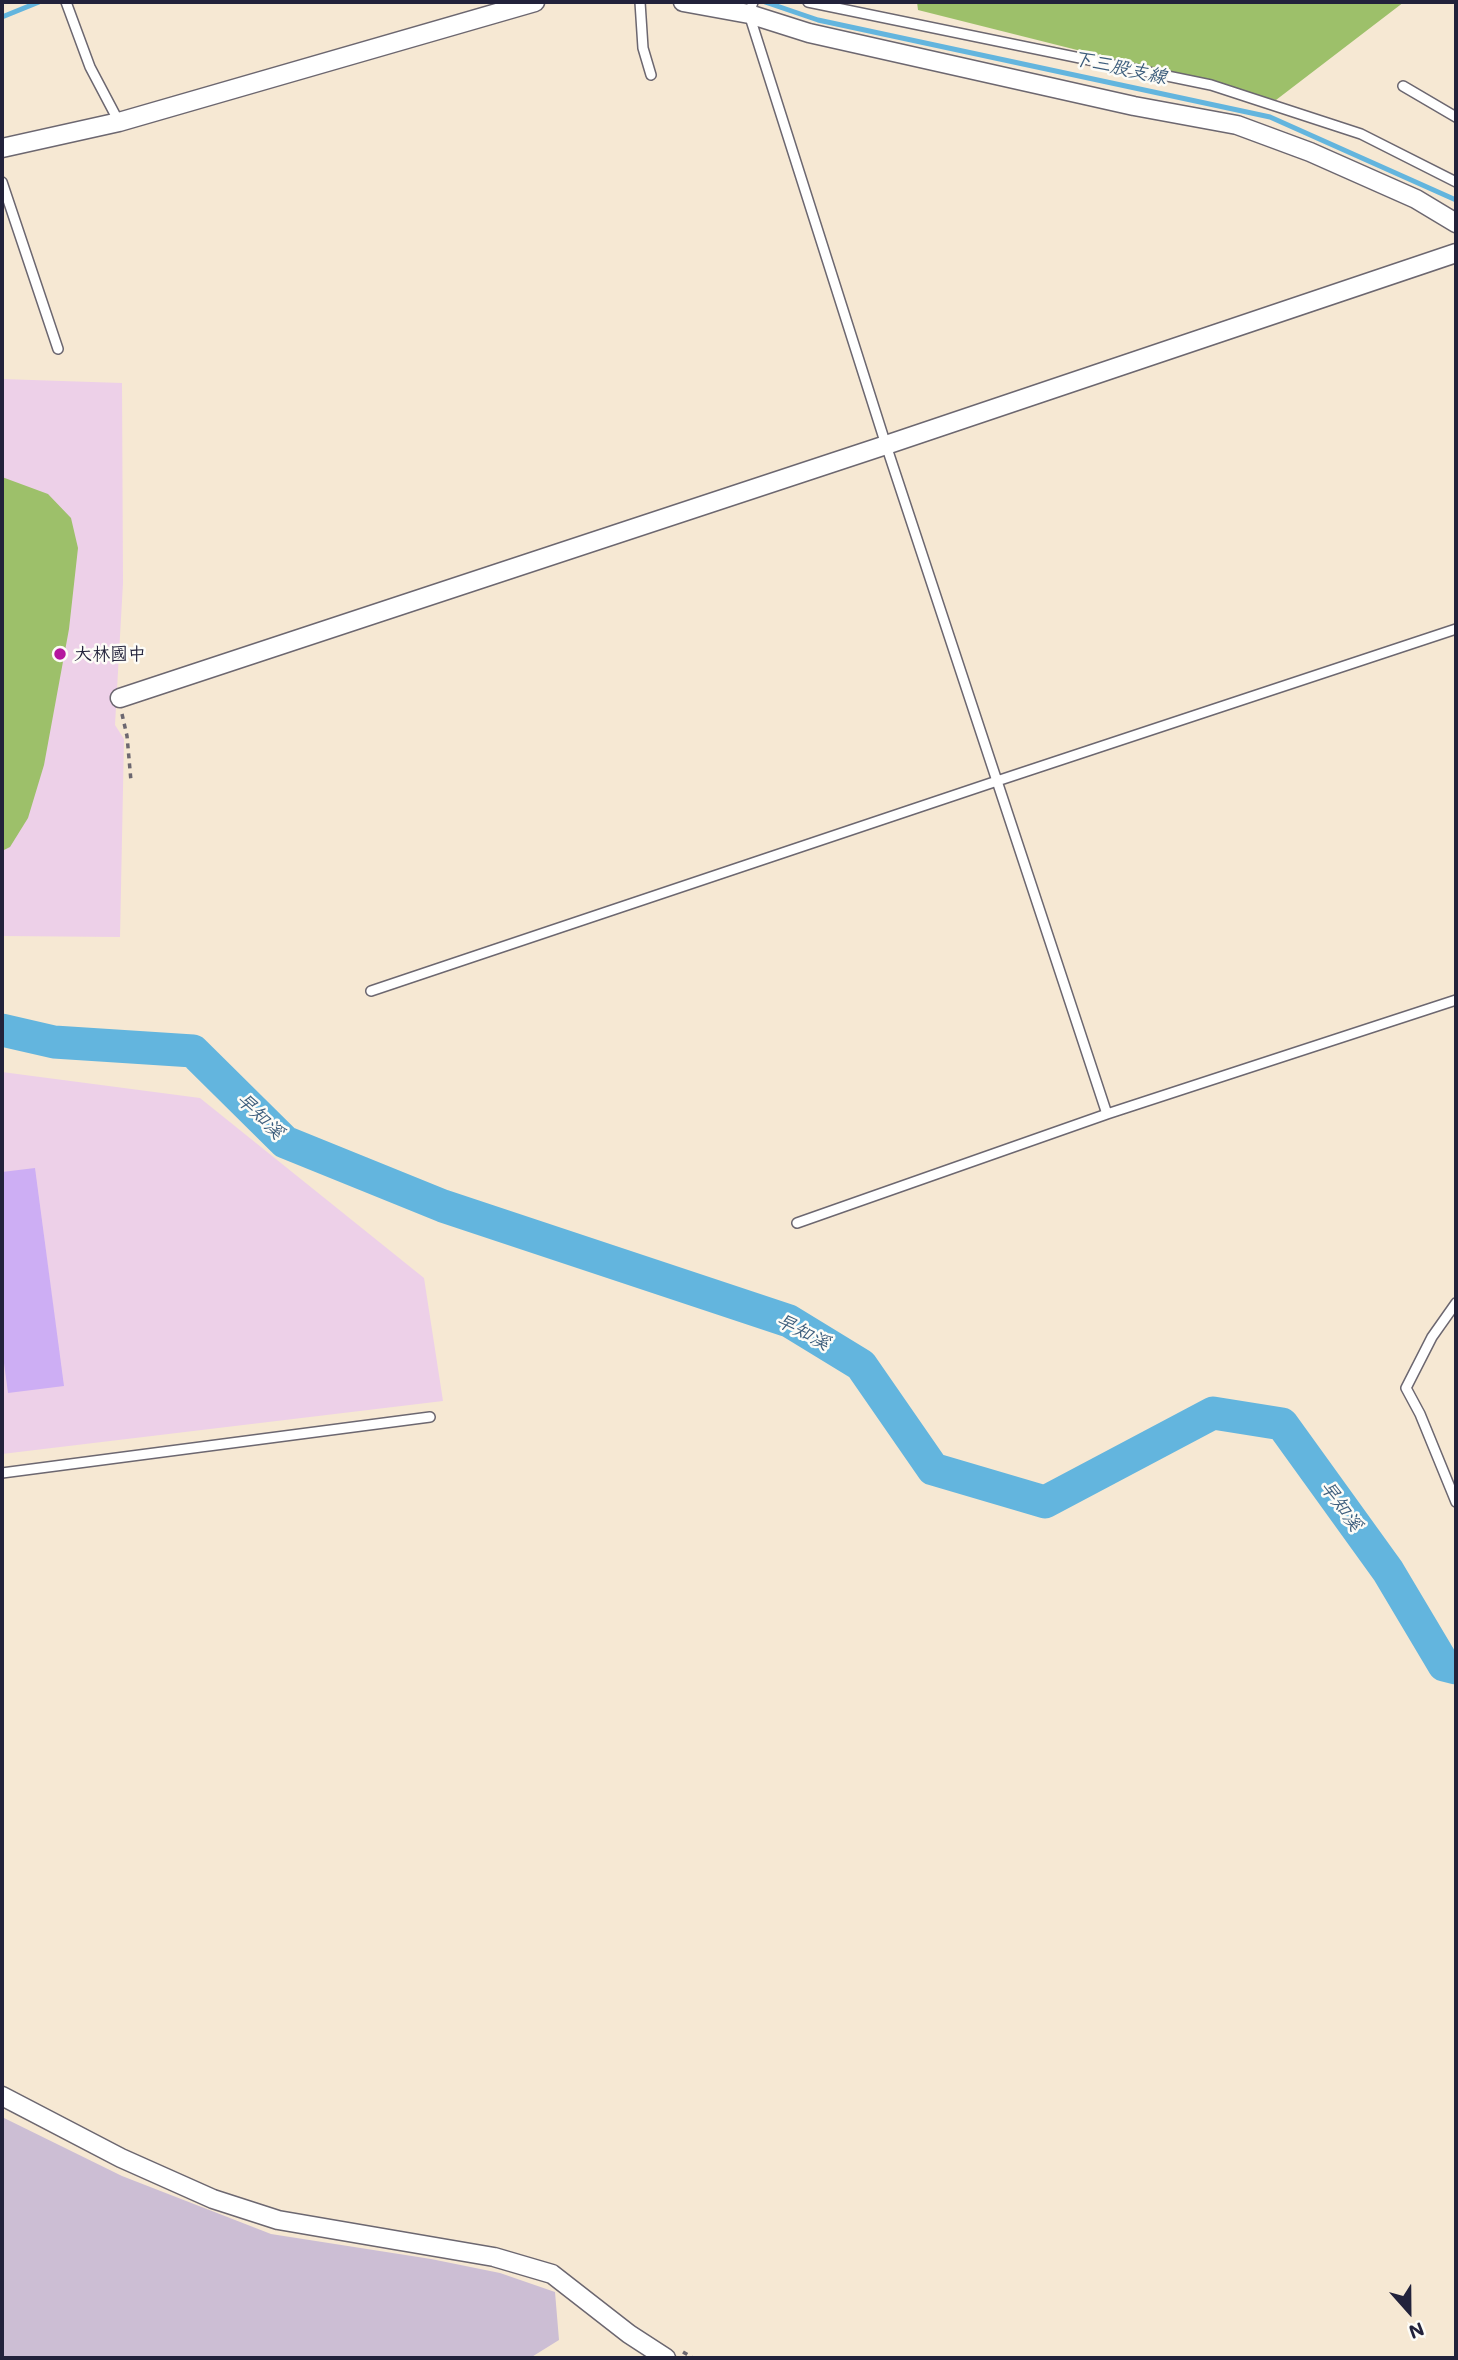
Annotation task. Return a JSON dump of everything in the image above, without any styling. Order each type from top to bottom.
[{"type":"street","points":[[2,148],[119,121],[536,2]]},
{"type":"street","points":[[683,2],[751,8],[823,36],[1133,106],[1237,125],[1310,152],[1416,199],[1456,223]]},
{"type":"street","points":[[120,698],[1456,253]]},
{"type":"street","points":[[2,2096],[132,2163],[213,2199],[278,2220],[494,2257],[552,2274],[629,2334],[666,2358]]},
{"type":"lane","points":[[66,2],[90,67],[119,121]]},
{"type":"lane","points":[[640,2],[643,48],[651,75]]},
{"type":"lane","points":[[808,2],[1211,85],[1361,134],[1456,182]]},
{"type":"lane","points":[[751,8],[886,445],[1107,1114]]},
{"type":"lane","points":[[1403,86],[1456,117]]},
{"type":"lane","points":[[2,182],[58,349]]},
{"type":"lane","points":[[371,991],[1456,629]]},
{"type":"lane","points":[[797,1223],[1107,1114],[1456,1000]]},
{"type":"lane","points":[[1456,1303],[1433,1337],[1406,1388],[1420,1414],[1456,1502]]},
{"type":"lane","points":[[2,1474],[430,1417]]},
{"type":"path","points":[[120,698],[131,781]]},
{"type":"shaded area","name":"大林國中","points":[[2,379],[122,383],[123,583],[115,725],[124,739],[120,937],[2,936]]},
{"type":"shaded area","points":[[2,1072],[200,1098],[424,1278],[443,1401],[2,1454]]},
{"type":"shaded area","points":[[2,2117],[122,2176],[271,2234],[431,2259],[500,2273],[555,2292],[559,2340],[530,2358],[2,2358]]},
{"type":"green space","points":[[917,2],[1404,2],[1276,100],[918,10]]},
{"type":"green space","points":[[2,477],[48,494],[71,518],[78,548],[69,629],[44,765],[28,818],[10,847],[2,851]]},
{"type":"building","points":[[35,1168],[64,1386],[8,1393],[2,1348],[2,1172]]},
{"type":"waterway","name":"下三股支線","points":[[2,17],[39,2]]},
{"type":"waterway","name":"下三股支線","points":[[765,2],[818,20],[1270,117],[1456,200]]},
{"type":"waterway","name":"早知溪","points":[[2,1030],[54,1042],[193,1051],[285,1142],[443,1206],[789,1321],[861,1365],[933,1469],[1045,1502],[1213,1413],[1282,1424],[1388,1571],[1444,1665],[1456,1668]]},
{"type":"place","name":"大林國中","points":[[60,654]]}]
